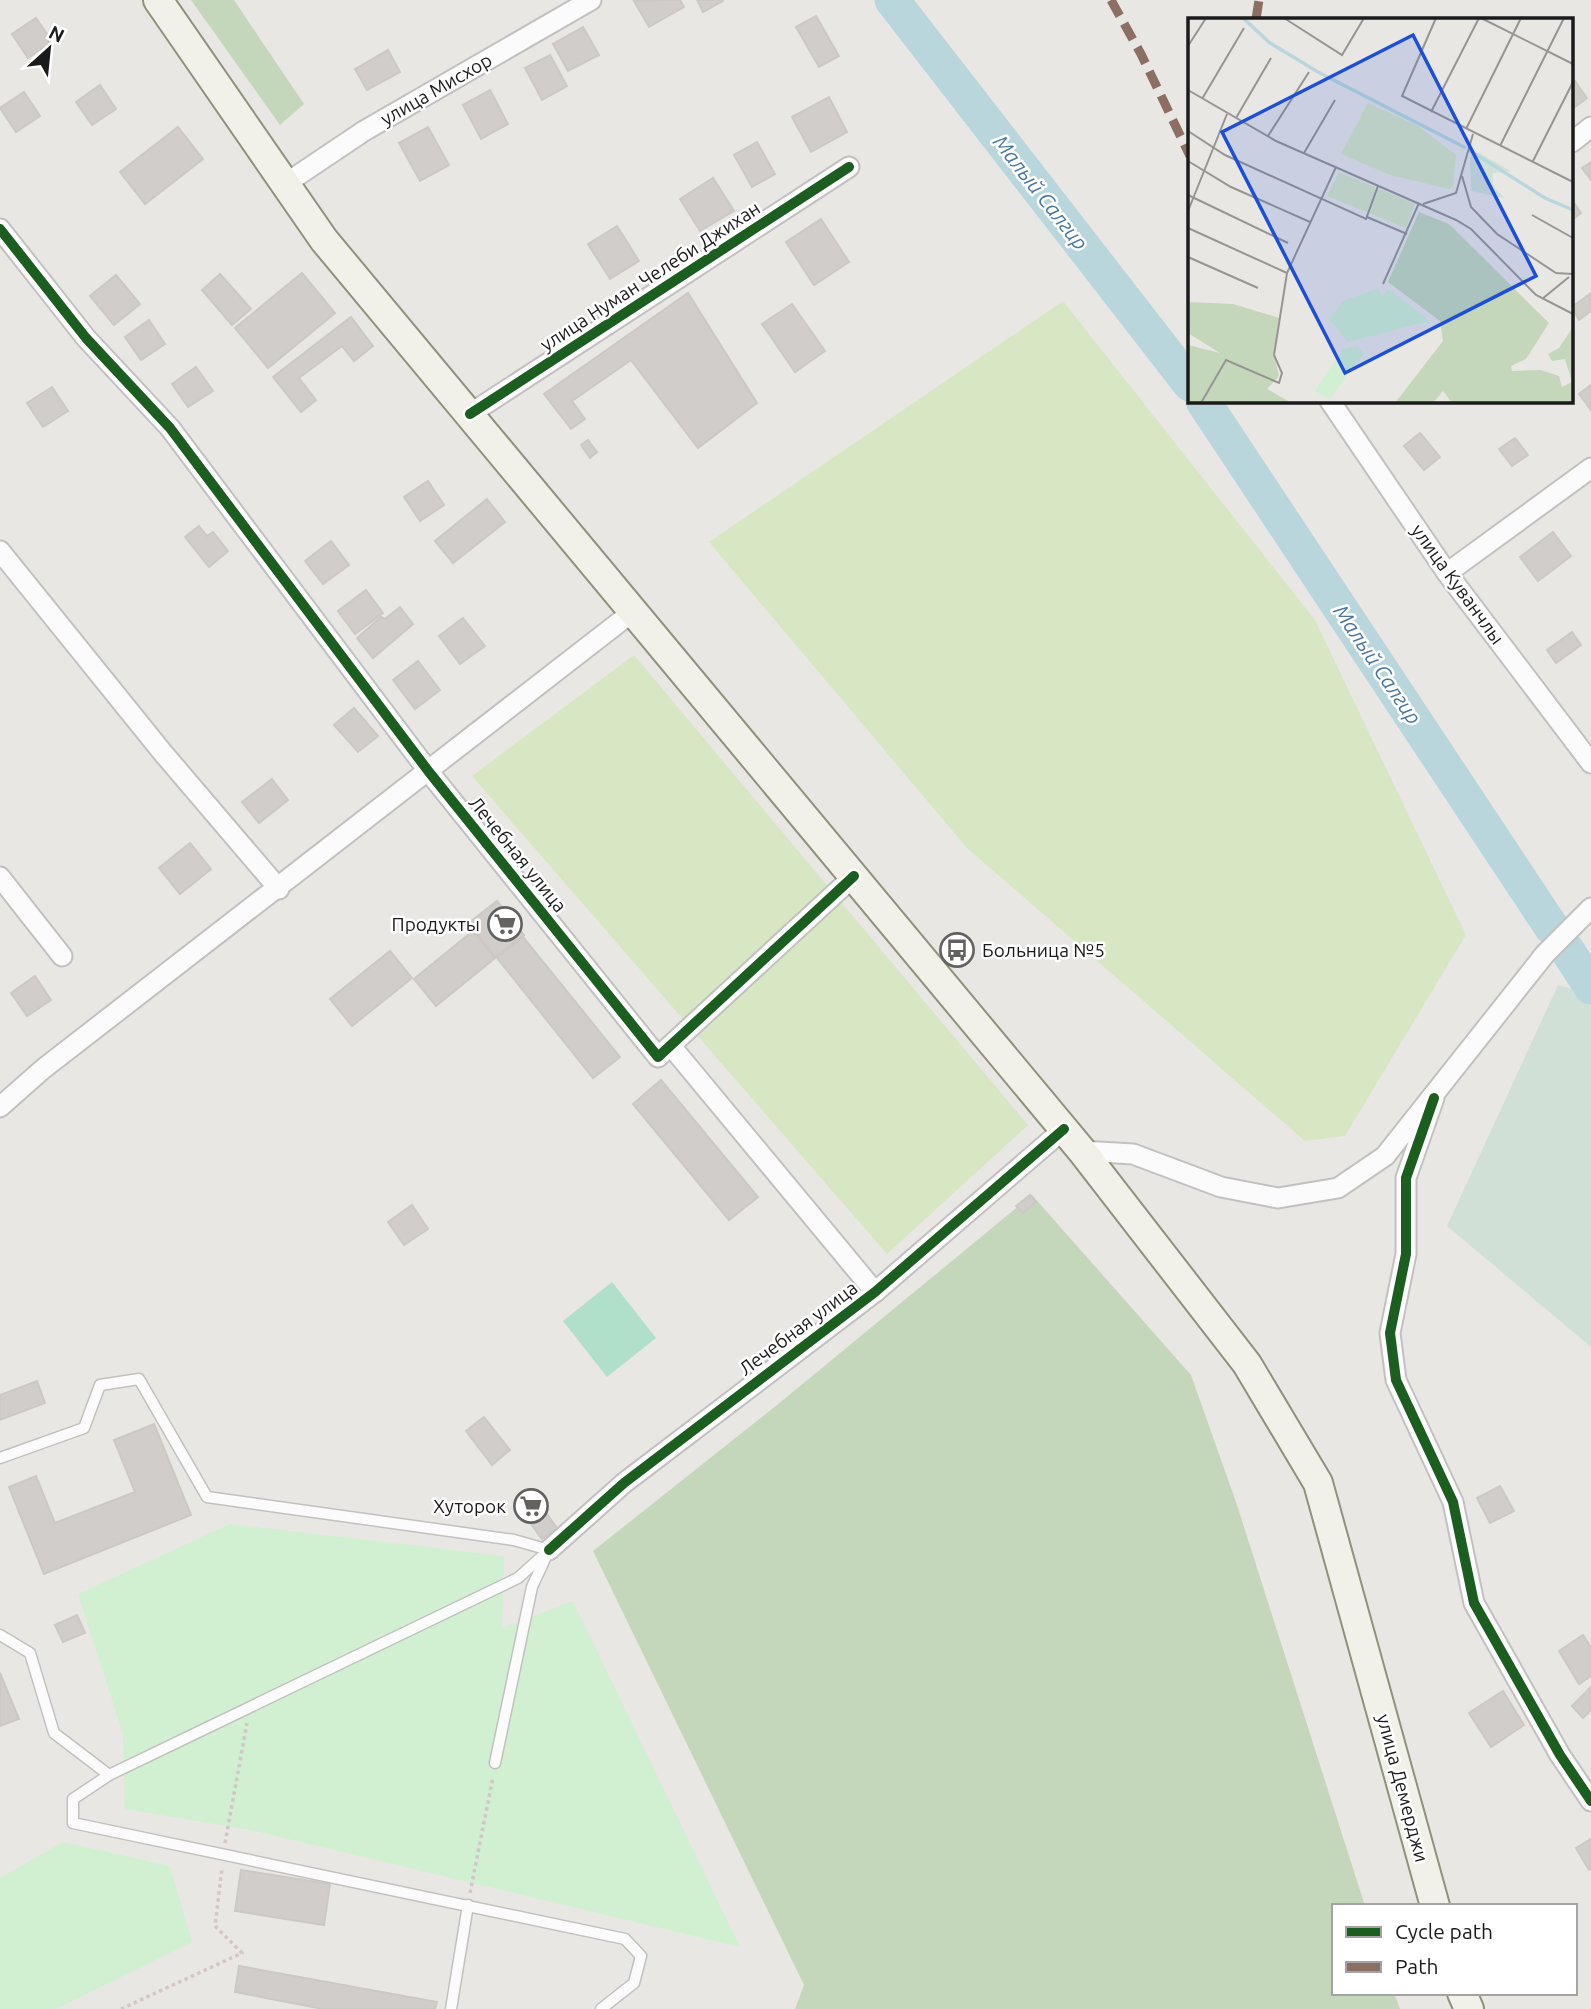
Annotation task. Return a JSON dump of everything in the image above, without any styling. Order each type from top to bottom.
[{"type":"main road","name":"улица Демерджи","points":[[158,0],[324,240],[635,610],[1064,1129],[1247,1364],[1318,1483],[1434,1904]]},
{"type":"street","name":"улица Мисхор","points":[[285,184],[364,131],[591,0]]},
{"type":"street","points":[[1574,140],[1591,127]]},
{"type":"street","name":"улица Нуман Челеби Джихан","points":[[470,414],[849,167]]},
{"type":"street","name":"Лечебная улица","points":[[0,229],[86,338],[170,428],[429,772],[664,1051],[875,1292]]},
{"type":"street","name":"улица Куванчлы","points":[[1331,402],[1447,573],[1591,764]]},
{"type":"street","points":[[1447,573],[1591,468]]},
{"type":"street","points":[[0,551],[163,753],[279,889]]},
{"type":"street","points":[[0,1107],[43,1069],[279,889],[635,610]]},
{"type":"street","points":[[664,1051],[854,876]]},
{"type":"street","points":[[0,877],[62,956]]},
{"type":"street","points":[[1082,1151],[1133,1154],[1221,1187],[1278,1198],[1338,1188],[1385,1156],[1434,1098],[1545,954],[1591,908]]},
{"type":"street","points":[[1434,1098],[1406,1178],[1406,1254],[1390,1333],[1396,1380],[1453,1502],[1475,1603],[1560,1755],[1591,1801]]},
{"type":"street","name":"Лечебная улица","points":[[549,1550],[624,1483],[875,1292],[1064,1129]]},
{"type":"lane","points":[[0,1458],[84,1428],[100,1385],[139,1379],[207,1497],[514,1540],[549,1550]]},
{"type":"lane","points":[[549,1550],[518,1578],[109,1775],[73,1798],[73,1823],[625,1939],[641,1956],[634,1983],[601,2009]]},
{"type":"lane","points":[[495,1763],[532,1587],[549,1550]]},
{"type":"lane","points":[[0,1635],[30,1653],[54,1733],[109,1775]]},
{"type":"lane","points":[[452,2009],[468,1905]]},
{"type":"path","points":[[121,2009],[242,1953],[215,1926],[223,1854],[250,1707]]},
{"type":"path","points":[[468,1905],[495,1763]]},
{"type":"green space","points":[[191,0],[234,0],[304,104],[280,125]]},
{"type":"green space","points":[[1063,301],[1315,620],[1466,935],[1345,1136],[1305,1141],[967,848],[709,542]]},
{"type":"green space","points":[[634,655],[1028,1125],[887,1254],[472,776]]},
{"type":"green space","points":[[1032,1195],[1191,1375],[1236,1502],[1364,1904],[1332,1904],[1332,1995],[1395,1995],[1400,2009],[795,2009],[804,1985],[593,1551],[777,1405]]},
{"type":"green space","points":[[612,1282],[656,1338],[607,1377],[563,1321]]},
{"type":"green space","points":[[230,1524],[504,1556],[502,1628],[573,1601],[740,1947],[251,1830],[125,1809],[123,1734],[78,1594]]},
{"type":"green space","points":[[63,1842],[170,1866],[192,1942],[56,2009],[0,2009],[0,1878]]},
{"type":"shaded area","points":[[1558,985],[1591,994],[1591,1347],[1447,1226]]},
{"type":"building","points":[[680,0],[684,7],[649,27],[634,1]]},
{"type":"building","points":[[697,0],[723,0],[723,1],[703,12]]},
{"type":"building","points":[[816,16],[839,56],[819,67],[796,27]]},
{"type":"building","points":[[36,18],[52,41],[28,58],[12,34]]},
{"type":"building","points":[[583,27],[599,55],[568,71],[553,44]]},
{"type":"building","points":[[388,50],[400,72],[367,90],[355,69]]},
{"type":"building","points":[[550,55],[567,86],[542,100],[525,68]]},
{"type":"building","points":[[1574,80],[1587,98],[1574,108]]},
{"type":"building","points":[[100,85],[116,109],[92,125],[76,102]]},
{"type":"building","points":[[490,90],[508,124],[481,139],[463,105]]},
{"type":"building","points":[[24,92],[40,116],[16,132],[0,108]]},
{"type":"building","points":[[829,97],[847,132],[811,152],[792,117]]},
{"type":"building","points":[[178,127],[203,159],[145,204],[120,172]]},
{"type":"building","points":[[428,127],[449,165],[420,181],[399,143]]},
{"type":"building","points":[[757,142],[775,174],[752,187],[734,155]]},
{"type":"building","points":[[1591,162],[1591,180],[1582,168]]},
{"type":"building","points":[[713,178],[734,211],[700,231],[680,199]]},
{"type":"building","points":[[1574,203],[1581,213],[1574,218]]},
{"type":"building","points":[[821,219],[849,262],[814,285],[786,242]]},
{"type":"building","points":[[617,226],[639,261],[610,279],[588,244]]},
{"type":"building","points":[[302,273],[335,313],[268,368],[235,328]]},
{"type":"building","points":[[220,274],[251,309],[232,325],[202,290]]},
{"type":"building","points":[[116,275],[140,304],[114,325],[90,296]]},
{"type":"building","points":[[688,293],[757,403],[698,448],[631,360],[572,401],[585,419],[571,429],[544,394]]},
{"type":"building","points":[[1591,293],[1591,311],[1579,320],[1574,306]]},
{"type":"building","points":[[792,304],[825,351],[795,372],[762,324]]},
{"type":"building","points":[[351,317],[373,346],[354,361],[342,346],[299,378],[316,400],[301,412],[273,377]]},
{"type":"building","points":[[149,320],[165,344],[141,360],[125,337]]},
{"type":"building","points":[[196,367],[213,391],[188,407],[172,384]]},
{"type":"building","points":[[1591,385],[1591,410],[1579,394]]},
{"type":"building","points":[[52,387],[68,411],[43,427],[27,403]]},
{"type":"building","points":[[1420,433],[1440,457],[1424,470],[1404,446]]},
{"type":"building","points":[[1515,438],[1528,455],[1512,466],[1499,449]]},
{"type":"building","points":[[588,440],[597,452],[590,458],[581,445]]},
{"type":"building","points":[[428,481],[444,505],[420,521],[404,497]]},
{"type":"building","points":[[487,499],[505,522],[453,563],[435,541]]},
{"type":"building","points":[[199,526],[207,536],[213,532],[228,551],[209,567],[185,537]]},
{"type":"building","points":[[1553,532],[1571,556],[1538,581],[1520,557]]},
{"type":"building","points":[[331,541],[349,565],[323,584],[305,561]]},
{"type":"building","points":[[366,590],[383,613],[355,634],[338,611]]},
{"type":"building","points":[[400,607],[413,624],[373,658],[357,638],[381,617],[385,619]]},
{"type":"building","points":[[463,618],[485,646],[460,664],[439,636]]},
{"type":"building","points":[[1572,632],[1581,645],[1556,663],[1547,650]]},
{"type":"building","points":[[418,661],[440,690],[415,709],[393,680]]},
{"type":"building","points":[[354,708],[378,736],[358,752],[334,725]]},
{"type":"building","points":[[272,779],[288,800],[259,823],[242,802]]},
{"type":"building","points":[[190,843],[211,869],[180,894],[159,868]]},
{"type":"building","points":[[497,901],[524,935],[495,957],[469,923]]},
{"type":"building","points":[[473,931],[495,958],[436,1006],[414,979]]},
{"type":"building","points":[[523,937],[620,1057],[593,1078],[497,958]]},
{"type":"building","points":[[390,951],[412,978],[352,1026],[330,999]]},
{"type":"building","points":[[35,976],[51,1000],[27,1016],[11,993]]},
{"type":"building","points":[[661,1080],[758,1197],[729,1220],[633,1104]]},
{"type":"building","points":[[1030,1195],[1036,1202],[1023,1213],[1016,1206]]},
{"type":"building","points":[[412,1205],[428,1229],[404,1245],[388,1222]]},
{"type":"building","points":[[37,1381],[45,1403],[0,1420],[0,1395]]},
{"type":"building","points":[[484,1417],[510,1450],[492,1465],[466,1431]]},
{"type":"building","points":[[154,1424],[191,1515],[44,1574],[9,1487],[36,1476],[55,1523],[135,1492],[114,1440]]},
{"type":"building","points":[[1500,1486],[1514,1511],[1490,1523],[1477,1498]]},
{"type":"building","points":[[533,1495],[557,1528],[542,1539],[518,1506]]},
{"type":"building","points":[[77,1615],[85,1633],[63,1642],[55,1625]]},
{"type":"building","points":[[1583,1635],[1591,1647],[1591,1676],[1579,1684],[1559,1651]]},
{"type":"building","points":[[0,1673],[19,1719],[0,1726]]},
{"type":"building","points":[[1591,1687],[1591,1710],[1583,1718],[1572,1706]]},
{"type":"building","points":[[1503,1691],[1524,1725],[1491,1747],[1469,1713]]},
{"type":"building","points":[[1591,1839],[1591,1869],[1589,1870],[1576,1848]]},
{"type":"building","points":[[241,1870],[330,1884],[324,1925],[235,1911]]},
{"type":"building","points":[[239,1966],[437,2002],[435,2009],[323,2009],[235,1992]]},
{"type":"waterway","name":"Малый Салгир","points":[[892,0],[1188,381]]},
{"type":"waterway","name":"Малый Салгир","points":[[1204,402],[1552,928]]},
{"type":"waterway","name":"Малый Салгир","points":[[1567,950],[1591,987]]},
{"type":"marked path","points":[[1111,0],[1141,54],[1188,152]]},
{"type":"marked path","points":[[1256,18],[1259,0]]},
{"type":"cycle path","points":[[470,414],[849,167]]},
{"type":"cycle path","points":[[0,229],[86,338],[170,428],[429,772],[658,1057],[854,876]]},
{"type":"cycle path","points":[[1434,1098],[1406,1178],[1406,1254],[1390,1333],[1396,1380],[1453,1502],[1474,1603],[1560,1755],[1591,1801]]},
{"type":"cycle path","points":[[549,1550],[624,1483],[875,1292],[1064,1129]]},
{"type":"place","name":"Продукты","points":[[505,924]]},
{"type":"place","name":"Больница №5","points":[[957,950]]},
{"type":"place","name":"Хуторок","points":[[531,1506]]}]
